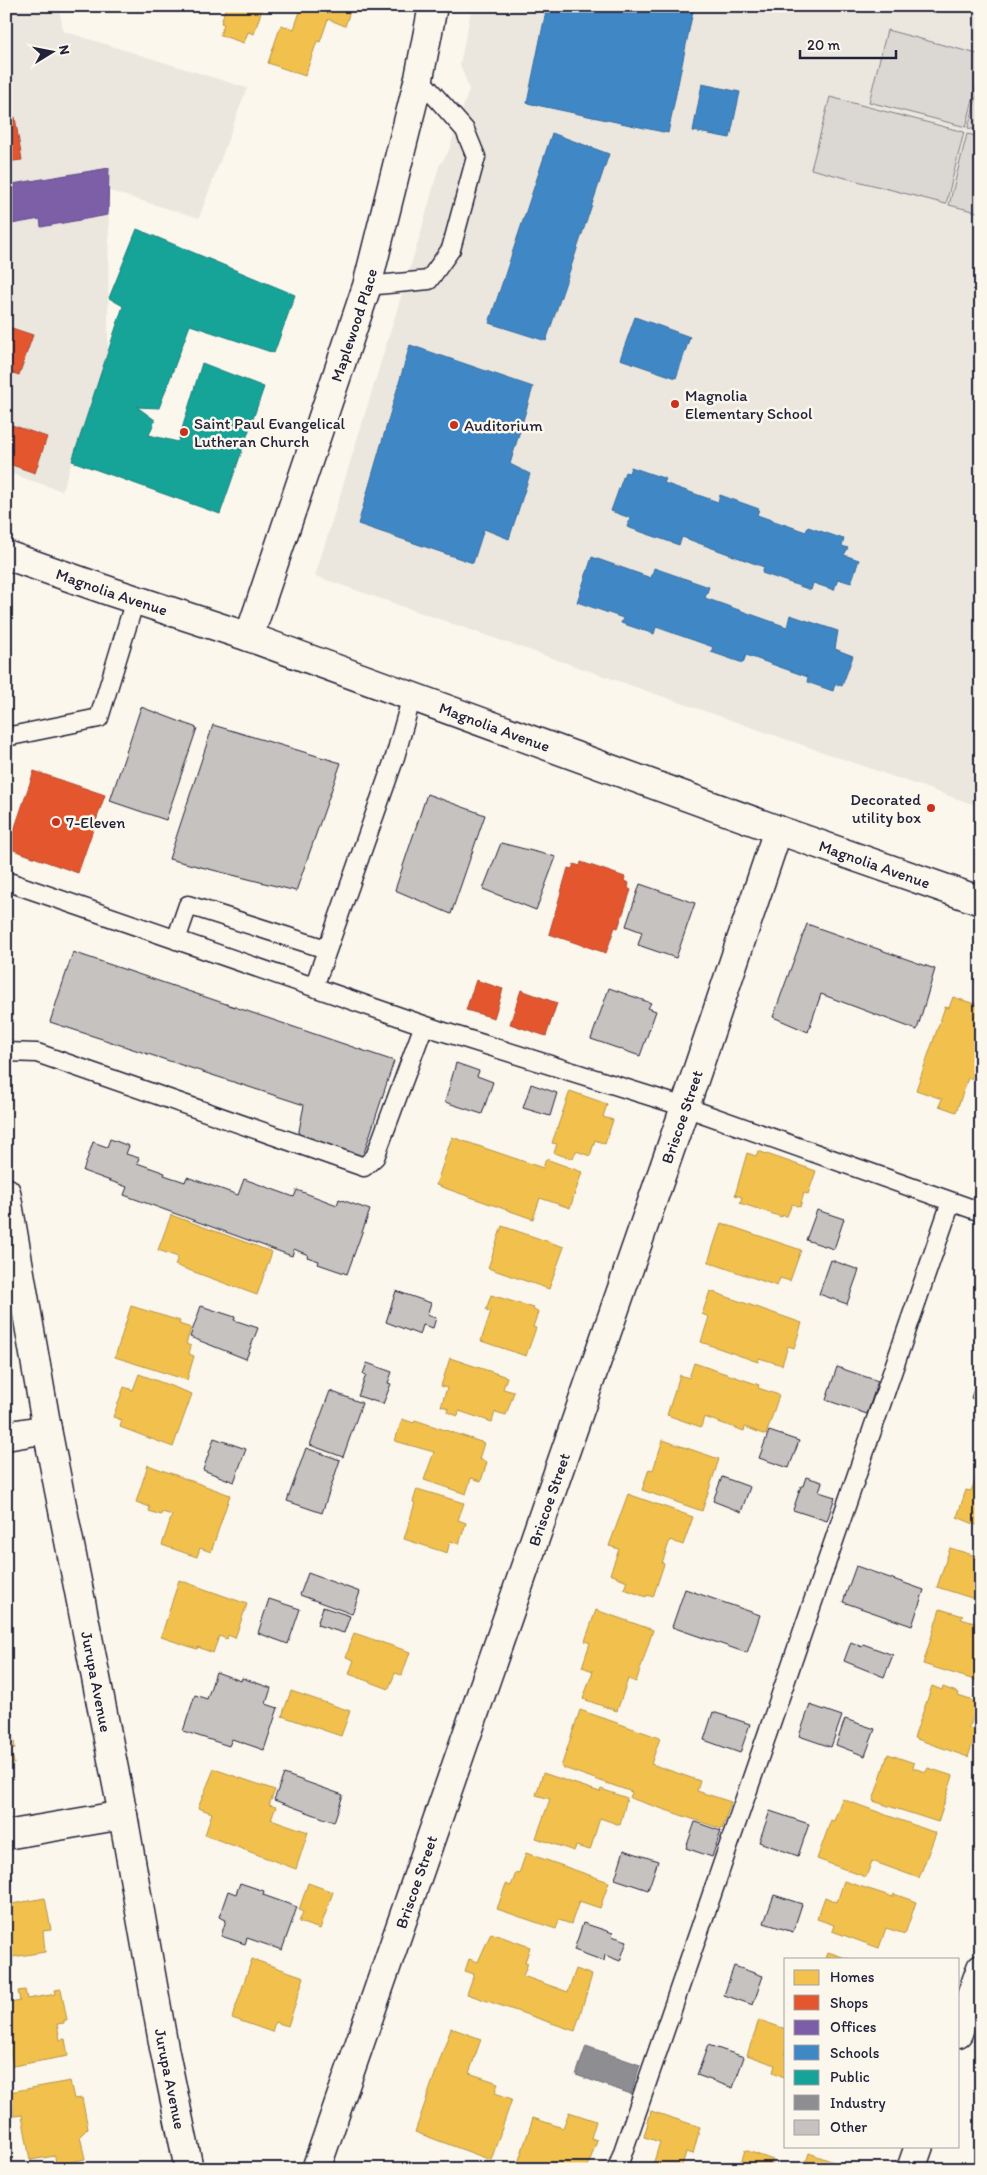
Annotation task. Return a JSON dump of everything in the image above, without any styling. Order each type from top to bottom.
[{"type":"street","name":"Maplewood Place","points":[[249,637],[366,286],[419,78],[433,6]]},
{"type":"street","name":"Magnolia Avenue","points":[[6,555],[249,637],[778,830],[981,901]]},
{"type":"street","name":"Briscoe Street","points":[[316,2169],[685,1107],[778,830]]},
{"type":"street","name":"Jurupa Avenue","points":[[6,1192],[47,1429],[123,1815],[164,2048],[189,2169]]},
{"type":"street","points":[[6,1436],[47,1429]]},
{"type":"street","points":[[6,1835],[123,1815]]},
{"type":"street","points":[[960,2027],[981,1968]]},
{"type":"street","points":[[911,2169],[918,2148]]},
{"type":"lane","points":[[366,286],[429,280],[451,250],[476,157],[465,130],[419,78]]},
{"type":"lane","points":[[6,737],[99,718],[135,600]]},
{"type":"lane","points":[[314,987],[395,757],[412,696]]},
{"type":"lane","points":[[6,881],[424,1025],[685,1107],[981,1212]]},
{"type":"lane","points":[[176,940],[188,905],[326,949]]},
{"type":"lane","points":[[6,1052],[37,1053],[364,1167],[374,1157],[424,1025]]},
{"type":"lane","points":[[617,2169],[951,1202]]},
{"type":"shaded area","points":[[6,6],[59,6],[63,31],[247,88],[199,218],[109,191],[108,354],[62,491],[6,472]]},
{"type":"shaded area","name":"Magnolia Elementary School","points":[[472,6],[981,6],[981,807],[315,576],[421,232],[439,166],[448,153],[469,89],[460,64]]},
{"type":"shaded area","points":[[887,30],[981,55],[981,68],[966,127],[869,102]]},
{"type":"shaded area","points":[[981,80],[981,131],[968,128]]},
{"type":"shaded area","points":[[830,97],[964,132],[946,204],[811,169]]},
{"type":"shaded area","points":[[967,134],[981,137],[981,213],[949,205]]},
{"type":"building: Homes","points":[[226,6],[263,6],[254,34],[248,32],[244,43],[220,35],[224,24],[221,23]]},
{"type":"building: Homes","points":[[302,6],[352,6],[345,26],[328,19],[320,42],[317,41],[305,76],[268,63],[281,25],[294,29]]},
{"type":"building: Homes","points":[[953,997],[981,1006],[981,1052],[972,1079],[968,1078],[956,1112],[939,1106],[942,1099],[916,1090],[945,1007],[949,1008]]},
{"type":"building: Homes","points":[[570,1091],[607,1104],[603,1117],[613,1120],[605,1144],[595,1140],[590,1156],[576,1151],[573,1159],[554,1153],[557,1144],[552,1143]]},
{"type":"building: Homes","points":[[452,1137],[543,1168],[546,1159],[582,1172],[570,1208],[540,1198],[533,1219],[436,1185]]},
{"type":"building: Homes","points":[[758,1151],[816,1171],[808,1194],[804,1193],[800,1207],[792,1204],[787,1216],[782,1215],[782,1217],[740,1203],[742,1197],[735,1195],[747,1153],[756,1156]]},
{"type":"building: Homes","points":[[171,1215],[272,1252],[257,1295],[175,1265],[178,1257],[158,1250]]},
{"type":"building: Homes","points":[[721,1223],[801,1250],[790,1281],[780,1278],[777,1286],[708,1262]]},
{"type":"building: Homes","points":[[502,1226],[564,1247],[549,1289],[488,1268]]},
{"type":"building: Homes","points":[[710,1291],[802,1323],[794,1348],[788,1346],[782,1365],[759,1358],[758,1362],[701,1342],[709,1317],[702,1314]]},
{"type":"building: Homes","points":[[491,1295],[534,1308],[533,1310],[538,1312],[533,1327],[536,1328],[526,1356],[481,1341],[491,1311],[486,1310]]},
{"type":"building: Homes","points":[[131,1306],[180,1321],[179,1324],[191,1328],[186,1344],[191,1346],[189,1354],[194,1356],[187,1380],[115,1357]]},
{"type":"building: Homes","points":[[450,1358],[507,1377],[503,1389],[514,1392],[506,1415],[495,1412],[492,1422],[459,1411],[458,1416],[447,1412],[448,1408],[441,1406],[447,1388],[441,1386]]},
{"type":"building: Homes","points":[[694,1363],[759,1385],[758,1388],[779,1395],[766,1435],[745,1427],[744,1431],[704,1417],[701,1427],[667,1415],[680,1375],[689,1378]]},
{"type":"building: Homes","points":[[139,1374],[192,1394],[173,1447],[120,1427],[122,1420],[113,1417],[124,1387],[133,1390]]},
{"type":"building: Homes","points":[[402,1419],[414,1423],[415,1420],[484,1443],[479,1459],[487,1462],[481,1481],[471,1478],[466,1494],[424,1480],[434,1452],[395,1441]]},
{"type":"building: Homes","points":[[663,1440],[719,1459],[702,1511],[642,1490],[649,1469],[653,1470]]},
{"type":"building: Homes","points":[[148,1465],[230,1495],[211,1552],[200,1548],[197,1557],[162,1545],[172,1515],[162,1512],[161,1515],[149,1511],[150,1507],[136,1502]]},
{"type":"building: Homes","points":[[976,1478],[981,1479],[981,1527],[957,1517],[966,1490],[971,1491]]},
{"type":"building: Homes","points":[[417,1489],[464,1503],[458,1520],[466,1523],[459,1544],[450,1541],[447,1553],[404,1539],[415,1503],[413,1502]]},
{"type":"building: Homes","points":[[628,1494],[693,1517],[683,1545],[670,1540],[653,1597],[647,1595],[646,1597],[624,1589],[627,1581],[610,1574],[619,1549],[609,1546]]},
{"type":"building: Homes","points":[[950,1548],[976,1556],[978,1548],[981,1549],[981,1601],[937,1587]]},
{"type":"building: Homes","points":[[179,1580],[247,1604],[235,1638],[228,1635],[227,1639],[219,1636],[213,1653],[161,1637]]},
{"type":"building: Homes","points":[[940,1609],[963,1616],[961,1619],[981,1625],[981,1682],[923,1664]]},
{"type":"building: Homes","points":[[596,1610],[653,1630],[636,1682],[628,1679],[617,1711],[583,1699],[593,1671],[582,1667],[590,1643],[585,1641]]},
{"type":"building: Homes","points":[[354,1633],[410,1652],[402,1675],[395,1673],[389,1689],[349,1674],[354,1660],[346,1657]]},
{"type":"building: Homes","points":[[932,1686],[942,1690],[943,1687],[959,1693],[958,1696],[977,1702],[971,1724],[968,1727],[977,1731],[968,1757],[914,1738]]},
{"type":"building: Homes","points":[[291,1691],[350,1711],[341,1736],[282,1716]]},
{"type":"building: Homes","points":[[580,1710],[660,1738],[651,1764],[700,1781],[697,1791],[731,1802],[722,1829],[630,1798],[632,1792],[561,1767]]},
{"type":"building: Homes","points":[[6,1721],[7,1723],[11,1722],[15,1748],[11,1749],[14,1764],[6,1765]]},
{"type":"building: Homes","points":[[888,1754],[914,1763],[913,1768],[926,1772],[928,1768],[953,1776],[938,1822],[873,1801]]},
{"type":"building: Homes","points":[[214,1769],[275,1790],[269,1805],[276,1807],[271,1819],[308,1832],[296,1869],[205,1835],[212,1813],[198,1808]]},
{"type":"building: Homes","points":[[543,1773],[600,1792],[601,1789],[627,1798],[620,1825],[600,1818],[590,1850],[576,1846],[574,1851],[536,1838],[550,1799],[536,1795]]},
{"type":"building: Homes","points":[[842,1799],[936,1833],[919,1878],[872,1861],[866,1877],[817,1859],[831,1820],[834,1821]]},
{"type":"building: Homes","points":[[526,1853],[609,1882],[600,1908],[579,1901],[571,1924],[559,1920],[556,1929],[497,1909],[506,1884],[511,1886],[516,1873],[519,1874]]},
{"type":"building: Homes","points":[[844,1881],[893,1897],[894,1894],[916,1902],[905,1934],[886,1928],[879,1948],[832,1931],[834,1925],[817,1919],[825,1897],[837,1902]]},
{"type":"building: Homes","points":[[308,1883],[333,1892],[320,1929],[299,1922],[303,1912],[299,1910]]},
{"type":"building: Homes","points":[[45,1898],[51,1930],[43,1931],[45,1952],[6,1958],[6,1905]]},
{"type":"building: Homes","points":[[491,1933],[530,1947],[525,1962],[528,1963],[523,1976],[568,1992],[576,1969],[592,1975],[575,2031],[467,1994],[474,1974],[465,1971],[469,1959],[478,1962]]},
{"type":"building: Homes","points":[[828,1952],[846,1958],[826,1958]]},
{"type":"building: Homes","points":[[252,1959],[304,1977],[288,2026],[275,2022],[272,2032],[232,2018]]},
{"type":"building: Homes","points":[[61,1989],[67,2020],[64,2020],[64,2023],[57,2024],[60,2040],[65,2039],[68,2056],[13,2066],[6,2029],[6,2004],[20,2001],[18,1991],[25,1990],[27,1999],[56,1994],[55,1990]]},
{"type":"building: Homes","points":[[759,2020],[784,2028],[784,2077],[773,2072],[775,2065],[747,2055]]},
{"type":"building: Homes","points":[[451,2028],[481,2039],[469,2073],[498,2083],[495,2093],[512,2099],[491,2160],[415,2132]]},
{"type":"building: Homes","points":[[70,2081],[74,2099],[82,2098],[88,2128],[80,2136],[85,2159],[56,2165],[55,2156],[30,2160],[22,2115],[14,2116],[10,2092]]},
{"type":"building: Homes","points":[[651,2111],[700,2127],[693,2154],[686,2152],[681,2169],[636,2169],[637,2164],[652,2168],[660,2142],[644,2137]]},
{"type":"building: Homes","points":[[569,2112],[596,2121],[591,2138],[597,2140],[587,2169],[524,2169],[517,2166],[533,2118],[563,2128]]},
{"type":"building: Homes","points":[[745,2150],[773,2160],[770,2169],[739,2169]]},
{"type":"building: Homes","points":[[809,2153],[839,2164],[839,2169],[804,2169]]},
{"type":"building: Shops","points":[[15,117],[22,160],[6,162],[6,119]]},
{"type":"building: Shops","points":[[6,326],[33,335],[19,375],[6,371]]},
{"type":"building: Shops","points":[[6,423],[47,437],[35,473],[6,463]]},
{"type":"building: Shops","name":"7-Eleven","points":[[34,771],[105,795],[78,873],[8,848]]},
{"type":"building: Shops","points":[[581,862],[625,877],[624,881],[629,883],[628,888],[631,890],[618,928],[615,927],[606,953],[549,934],[568,868],[572,869],[574,864],[580,866]]},
{"type":"building: Shops","points":[[476,980],[503,989],[494,1018],[466,1010]]},
{"type":"building: Shops","points":[[521,990],[557,1003],[546,1036],[510,1024]]},
{"type":"building: Offices","points":[[109,168],[108,215],[41,227],[40,219],[6,225],[6,185]]},
{"type":"building: Schools","points":[[547,6],[694,6],[668,133],[527,103]]},
{"type":"building: Schools","points":[[702,84],[740,92],[730,138],[693,131]]},
{"type":"building: Schools","points":[[552,133],[609,154],[546,341],[489,323]]},
{"type":"building: Schools","name":"Magnolia Elementary School","points":[[635,317],[690,337],[676,378],[620,359]]},
{"type":"building: Schools","name":"Auditorium","points":[[410,345],[533,387],[510,464],[530,474],[509,539],[484,529],[473,563],[358,524]]},
{"type":"building: Schools","points":[[631,467],[666,479],[664,483],[718,502],[720,495],[759,509],[757,515],[806,532],[808,527],[844,539],[842,546],[848,548],[844,555],[859,560],[851,583],[838,579],[834,590],[813,583],[811,590],[762,573],[764,567],[682,537],[679,545],[627,527],[630,518],[611,511],[625,472],[629,473]]},
{"type":"building: Schools","points":[[592,557],[651,578],[654,568],[709,587],[705,598],[787,627],[790,615],[838,631],[835,649],[853,656],[842,686],[835,684],[833,691],[807,682],[808,677],[746,655],[743,663],[711,652],[713,647],[656,627],[654,634],[621,623],[623,618],[577,602]]},
{"type":"building: Public","points":[[137,229],[295,295],[274,353],[190,325],[159,408],[137,407],[155,420],[149,435],[178,442],[202,363],[264,387],[220,514],[72,461],[123,306],[109,298]]},
{"type":"building: Industry","points":[[586,2046],[640,2065],[631,2094],[576,2075]]},
{"type":"building: Other","points":[[141,707],[197,728],[166,820],[110,801]]},
{"type":"building: Other","points":[[213,725],[341,763],[296,891],[169,859]]},
{"type":"building: Other","points":[[427,794],[485,815],[451,914],[395,890]]},
{"type":"building: Other","points":[[501,843],[556,857],[536,910],[483,889]]},
{"type":"building: Other","points":[[640,884],[695,903],[676,958],[638,945],[642,932],[626,926]]},
{"type":"building: Other","points":[[807,924],[935,969],[917,1030],[821,994],[808,1032],[773,1017]]},
{"type":"building: Other","points":[[73,952],[394,1061],[362,1159],[298,1136],[304,1105],[50,1022]]},
{"type":"building: Other","points":[[609,988],[651,1003],[648,1008],[656,1011],[640,1056],[591,1039]]},
{"type":"building: Other","points":[[456,1063],[479,1071],[477,1076],[493,1082],[482,1114],[445,1102]]},
{"type":"building: Other","points":[[531,1084],[557,1093],[550,1116],[523,1108]]},
{"type":"building: Other","points":[[110,1139],[129,1146],[126,1154],[139,1158],[137,1163],[185,1182],[187,1177],[238,1195],[244,1179],[294,1197],[297,1190],[337,1205],[339,1199],[370,1210],[347,1274],[318,1264],[319,1261],[307,1257],[308,1255],[294,1249],[292,1256],[124,1195],[127,1187],[83,1171],[93,1142],[107,1147]]},
{"type":"building: Other","points":[[817,1210],[844,1219],[834,1249],[806,1240]]},
{"type":"building: Other","points":[[831,1260],[859,1270],[847,1304],[819,1294]]},
{"type":"building: Other","points":[[396,1291],[431,1303],[427,1315],[436,1318],[433,1328],[423,1325],[420,1335],[386,1322]]},
{"type":"building: Other","points":[[201,1306],[235,1317],[234,1320],[258,1328],[246,1359],[190,1337]]},
{"type":"building: Other","points":[[367,1363],[392,1372],[388,1383],[391,1384],[383,1404],[358,1396],[366,1375],[363,1374]]},
{"type":"building: Other","points":[[837,1367],[878,1381],[867,1414],[826,1400]]},
{"type":"building: Other","points":[[979,1373],[981,1373],[981,1401],[971,1398]]},
{"type":"building: Other","points":[[330,1391],[362,1403],[343,1457],[310,1445]]},
{"type":"building: Other","points":[[769,1431],[799,1441],[789,1468],[759,1458]]},
{"type":"building: Other","points":[[214,1438],[246,1449],[234,1482],[203,1470]]},
{"type":"building: Other","points":[[306,1448],[340,1460],[322,1513],[287,1501]]},
{"type":"building: Other","points":[[722,1477],[750,1487],[741,1512],[713,1501]]},
{"type":"building: Other","points":[[806,1477],[822,1482],[819,1492],[835,1497],[827,1521],[793,1510]]},
{"type":"building: Other","points":[[856,1566],[924,1590],[912,1626],[843,1602]]},
{"type":"building: Other","points":[[308,1573],[360,1592],[352,1614],[300,1595]]},
{"type":"building: Other","points":[[685,1589],[760,1615],[747,1653],[672,1627]]},
{"type":"building: Other","points":[[269,1599],[300,1609],[288,1644],[258,1633]]},
{"type":"building: Other","points":[[323,1607],[350,1616],[344,1633],[317,1625]]},
{"type":"building: Other","points":[[851,1642],[862,1647],[863,1644],[893,1655],[884,1677],[844,1661]]},
{"type":"building: Other","points":[[216,1672],[241,1681],[242,1678],[271,1688],[266,1704],[278,1708],[264,1750],[232,1739],[229,1746],[183,1731],[195,1695],[207,1699]]},
{"type":"building: Other","points":[[810,1705],[842,1716],[831,1747],[799,1736]]},
{"type":"building: Other","points":[[713,1712],[750,1724],[740,1753],[704,1740]]},
{"type":"building: Other","points":[[845,1719],[875,1729],[865,1756],[836,1745]]},
{"type":"building: Other","points":[[284,1774],[343,1795],[334,1822],[274,1800]]},
{"type":"building: Other","points":[[770,1811],[809,1824],[798,1856],[759,1842]]},
{"type":"building: Other","points":[[695,1822],[721,1831],[712,1857],[686,1848]]},
{"type":"building: Other","points":[[624,1850],[658,1861],[648,1890],[615,1879]]},
{"type":"building: Other","points":[[240,1883],[264,1891],[263,1895],[297,1907],[282,1950],[247,1938],[245,1944],[221,1936],[226,1920],[219,1917],[228,1891],[236,1894]]},
{"type":"building: Other","points":[[774,1895],[802,1904],[793,1932],[764,1923]]},
{"type":"building: Other","points":[[583,1923],[613,1933],[612,1936],[627,1941],[620,1961],[605,1955],[604,1961],[574,1950]]},
{"type":"building: Other","points":[[734,1966],[763,1976],[753,2005],[724,1995]]},
{"type":"building: Other","points":[[708,2045],[744,2057],[733,2088],[697,2075]]},
{"type":"place","name":"Magnolia Elementary School","points":[[675,404]]},
{"type":"place","name":"Auditorium","points":[[454,425]]},
{"type":"place","name":"Saint Paul Evangelical Lutheran Church","points":[[184,432]]},
{"type":"place","name":"Decorated utility box","points":[[931,808]]},
{"type":"place","name":"7-Eleven","points":[[56,822]]}]
